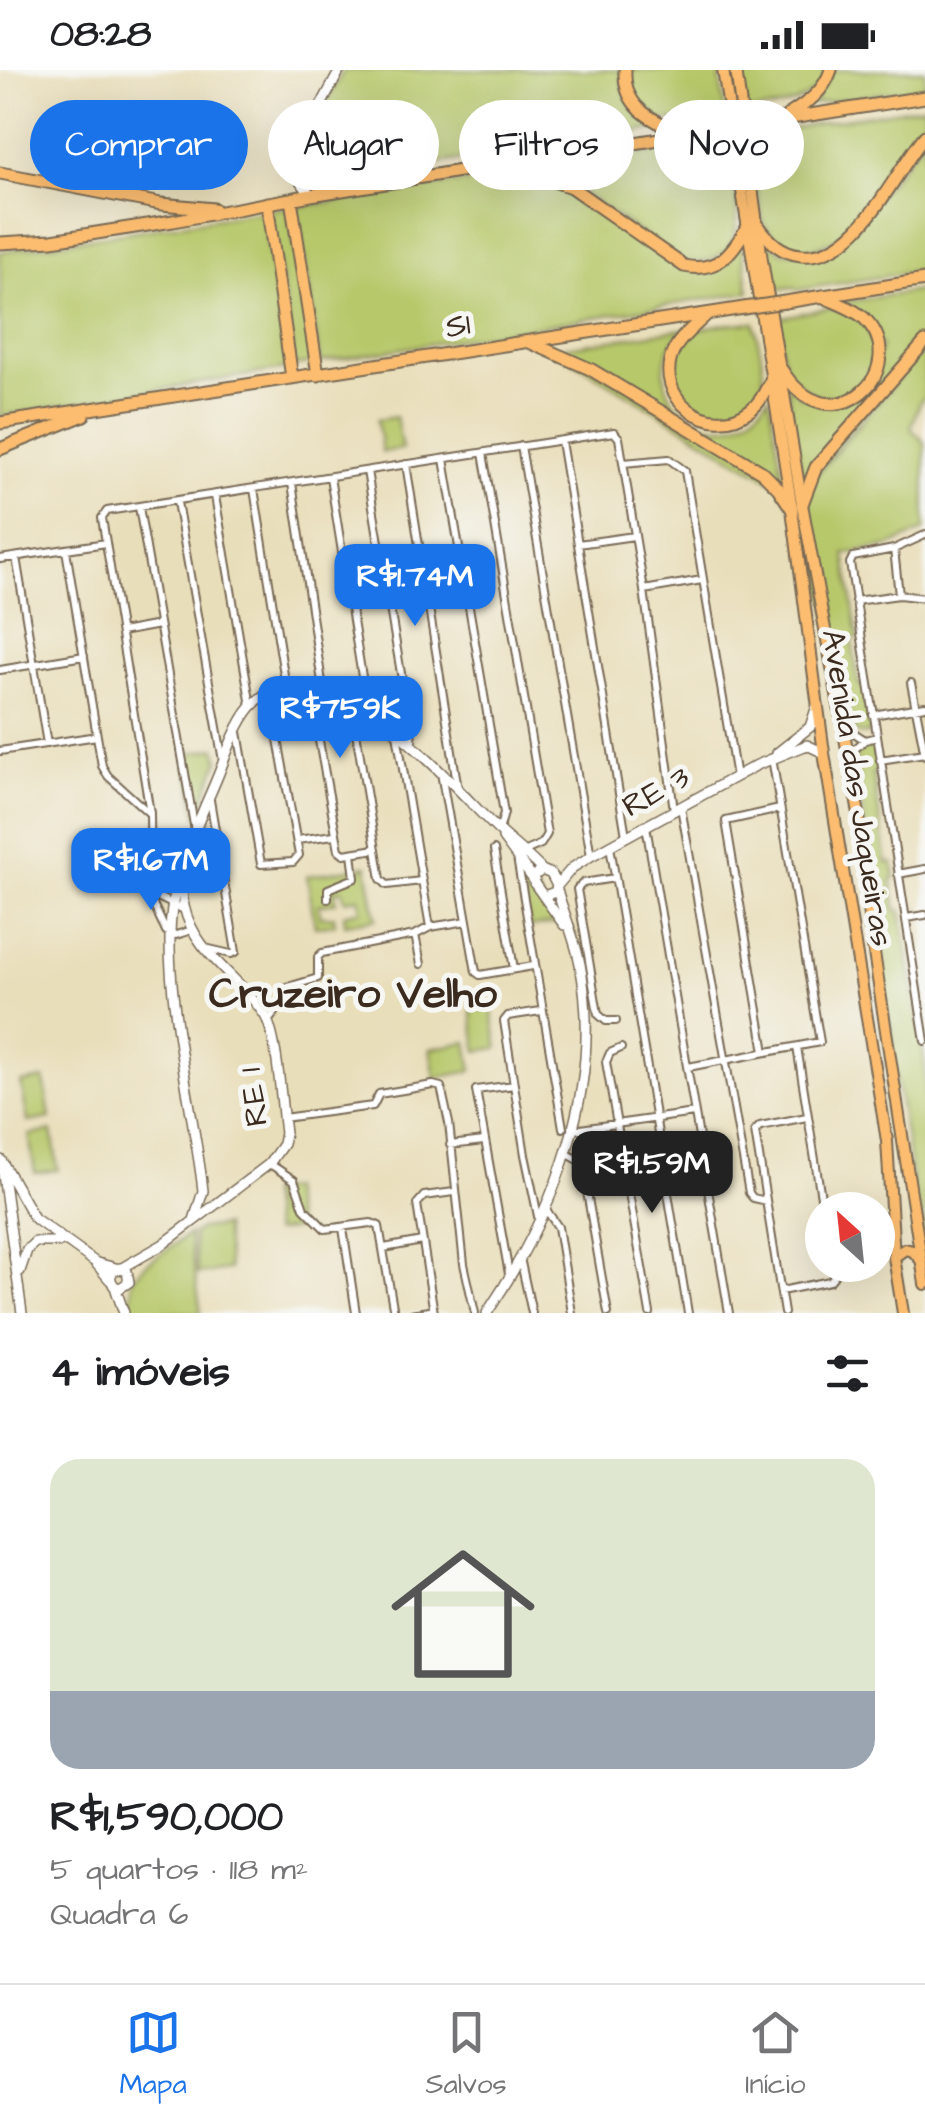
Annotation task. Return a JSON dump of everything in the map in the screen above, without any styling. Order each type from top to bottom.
[{"type":"highway","points":[[625,70],[626,87],[638,110],[654,119]]},
{"type":"highway","points":[[804,105],[823,88],[831,70]]},
{"type":"highway","points":[[804,115],[925,96]]},
{"type":"highway","points":[[575,190],[684,266],[720,264],[753,227],[789,252],[817,254],[834,248],[869,216],[925,136]]},
{"type":"highway","points":[[0,244],[52,240],[459,171]]},
{"type":"highway","points":[[0,172],[161,204],[228,210]]},
{"type":"highway","points":[[291,198],[318,375]]},
{"type":"highway","points":[[267,203],[292,378]]},
{"type":"highway","name":"S1","points":[[0,423],[925,280]]},
{"type":"highway","points":[[708,314],[683,337],[671,359],[672,385],[685,408],[702,418],[725,422],[755,407],[777,374],[800,394],[829,404],[858,396],[876,376],[880,352],[871,326],[854,311],[822,296]]},
{"type":"highway","points":[[528,342],[590,369],[762,472],[797,506],[816,467],[925,342]]},
{"type":"highway","points":[[0,449],[106,406]]},
{"type":"main road","points":[[733,71],[797,506]]},
{"type":"main road","name":"Avenida das Jaqueiras","points":[[797,506],[807,637],[887,1141],[890,1192]]},
{"type":"main road","name":"Avenida das Jaqueiras","points":[[797,506],[827,638],[859,814],[870,928],[925,1284]]},
{"type":"main road","points":[[807,637],[817,632],[827,638]]},
{"type":"main road","points":[[836,819],[846,823],[859,814]]},
{"type":"main road","points":[[895,1256],[905,1249],[922,1260]]},
{"type":"main road","name":"Avenida das Jaqueiras","points":[[895,1263],[904,1313]]},
{"type":"street","points":[[311,194],[294,173],[294,156],[340,70]]},
{"type":"street","points":[[192,930],[170,934],[163,928],[151,900],[150,813],[102,518],[107,511],[614,432],[749,1193],[753,1198],[766,1200]]},
{"type":"street","points":[[562,440],[626,836]]},
{"type":"street","points":[[520,446],[591,856]]},
{"type":"street","points":[[483,452],[547,834],[541,844],[520,855],[533,966],[568,1129],[694,1113]]},
{"type":"street","points":[[622,463],[665,458],[684,468],[736,776]]},
{"type":"street","points":[[444,459],[504,813],[499,831]]},
{"type":"street","points":[[406,464],[458,789]]},
{"type":"street","points":[[367,471],[412,746]]},
{"type":"street","points":[[330,477],[368,708]]},
{"type":"street","points":[[292,483],[323,689]]},
{"type":"street","points":[[254,490],[286,687]]},
{"type":"street","points":[[214,496],[251,707]]},
{"type":"street","points":[[177,502],[223,764]]},
{"type":"street","points":[[139,507],[195,832]]},
{"type":"street","points":[[924,1035],[850,562],[853,557],[894,549],[925,534]]},
{"type":"street","points":[[578,544],[634,536]]},
{"type":"street","points":[[0,560],[106,543]]},
{"type":"street","points":[[894,549],[899,595]]},
{"type":"street","points":[[66,550],[106,773],[150,813]]},
{"type":"street","points":[[16,557],[47,744]]},
{"type":"street","points":[[644,590],[703,580]]},
{"type":"street","points":[[855,601],[899,595],[925,598]]},
{"type":"street","points":[[122,632],[159,626]]},
{"type":"street","points":[[0,670],[84,656]]},
{"type":"street","points":[[880,760],[925,754],[922,708],[911,683]]},
{"type":"street","points":[[310,686],[340,852],[376,849]]},
{"type":"street","name":"RE 1","points":[[193,1223],[204,1191],[170,970],[171,906],[195,832],[251,707],[286,687],[310,686],[368,708],[499,831],[520,855],[570,935]]},
{"type":"street","points":[[238,732],[262,865],[287,863],[298,858],[297,840],[269,694]]},
{"type":"street","points":[[351,702],[384,884],[421,881]]},
{"type":"street","name":"RE 3","points":[[770,759],[810,727],[818,703]]},
{"type":"street","points":[[873,716],[922,708]]},
{"type":"street","points":[[843,725],[865,740]]},
{"type":"street","points":[[397,732],[430,928]]},
{"type":"street","points":[[0,752],[97,736]]},
{"type":"street","points":[[848,756],[865,740],[876,737]]},
{"type":"street","name":"RE 3","points":[[557,888],[572,868],[591,856],[736,776],[807,745],[824,752]]},
{"type":"street","points":[[688,1067],[820,1042],[770,759]]},
{"type":"street","points":[[440,772],[477,974],[533,966]]},
{"type":"street","points":[[204,948],[236,952],[210,800]]},
{"type":"street","points":[[765,1052],[726,821],[780,809]]},
{"type":"street","points":[[646,826],[729,1313]]},
{"type":"street","points":[[297,840],[334,835]]},
{"type":"street","points":[[610,846],[688,1313]]},
{"type":"street","points":[[494,850],[514,970]]},
{"type":"street","points":[[328,899],[328,889],[355,878],[348,853]]},
{"type":"street","name":"RE 1","points":[[490,1311],[539,1221],[566,1153],[568,1129],[585,1075],[586,1024],[579,960],[557,888],[544,870],[520,855]]},
{"type":"street","points":[[152,868],[168,880],[182,874]]},
{"type":"street","points":[[152,868],[160,898],[186,911]]},
{"type":"street","name":"RE 3","points":[[544,870],[572,868]]},
{"type":"street","points":[[898,874],[925,869]]},
{"type":"street","points":[[533,878],[544,870]]},
{"type":"street","name":"RE 1","points":[[121,1268],[152,1252],[222,1201],[269,1164],[284,1144],[266,1017],[192,930],[182,874]]},
{"type":"street","points":[[616,878],[583,883],[577,889],[598,1014],[616,1021]]},
{"type":"street","points":[[544,896],[557,888]]},
{"type":"street","points":[[906,918],[925,915]]},
{"type":"street","points":[[266,1017],[287,998],[290,985],[318,978],[318,957],[322,953],[467,921]]},
{"type":"street","points":[[415,935],[421,964]]},
{"type":"street","points":[[224,968],[230,954]]},
{"type":"street","points":[[539,1221],[505,1018],[541,1010]]},
{"type":"street","points":[[797,1047],[820,1192]]},
{"type":"street","points":[[620,1048],[610,1053],[606,1062],[650,1313]]},
{"type":"street","points":[[510,1276],[476,1090],[514,1085]]},
{"type":"street","points":[[283,1118],[373,1106],[380,1094],[438,1086],[443,1090],[454,1192],[474,1313]]},
{"type":"street","points":[[784,1313],[755,1131],[760,1126],[807,1117]]},
{"type":"street","points":[[450,1145],[484,1140]]},
{"type":"street","points":[[566,1153],[580,1161],[583,1169],[608,1313]]},
{"type":"street","points":[[0,1158],[34,1218],[94,1262],[113,1284]]},
{"type":"street","points":[[0,1158],[22,1313]]},
{"type":"street","points":[[269,1164],[296,1182],[304,1208],[325,1229],[375,1223],[382,1232],[394,1313]]},
{"type":"street","points":[[204,1191],[210,1200],[222,1201]]},
{"type":"street","points":[[414,1313],[433,1311],[418,1200],[454,1192]]},
{"type":"street","points":[[544,1207],[558,1228],[572,1313]]},
{"type":"street","points":[[342,1228],[356,1313]]},
{"type":"street","points":[[18,1277],[27,1250],[35,1242],[63,1242]]},
{"type":"street","points":[[384,1248],[422,1242]]},
{"type":"street","name":"RE 1","points":[[128,1282],[152,1252]]},
{"type":"street","points":[[520,1258],[532,1313]]},
{"type":"street","points":[[94,1262],[128,1272],[124,1312]]},
{"type":"street","points":[[121,1268],[112,1273],[124,1312]]},
{"type":"street","points":[[113,1284],[128,1282]]},
{"type":"street","points":[[780,1291],[825,1282]]},
{"type":"green space","points":[[344,70],[621,70],[629,100],[459,100],[459,160],[439,163],[439,100],[328,100]]},
{"type":"green space","points":[[630,70],[719,70],[723,100],[654,100],[654,118],[639,107],[632,92]]},
{"type":"green space","points":[[741,70],[828,70],[814,90],[799,100],[745,100]]},
{"type":"green space","points":[[834,70],[925,70],[925,87],[812,104]]},
{"type":"green space","points":[[925,106],[925,127],[858,218],[835,240],[812,249],[788,247],[778,242],[763,223],[757,190],[804,190],[804,126]]},
{"type":"green space","points":[[634,108],[654,124],[654,129],[634,132]]},
{"type":"green space","points":[[925,137],[925,270],[797,290],[769,290],[764,239],[783,253],[838,247]]},
{"type":"green space","points":[[654,152],[654,190],[736,190],[736,225],[732,242],[722,254],[706,261],[681,261],[578,190],[634,190],[634,154]]},
{"type":"green space","points":[[459,183],[459,190],[568,190],[698,273],[725,263],[741,238],[749,292],[320,362],[297,207],[410,190],[439,190],[439,186]]},
{"type":"green space","points":[[288,207],[313,363],[295,366],[270,210]]},
{"type":"green space","points":[[256,212],[263,215],[287,366],[284,369],[0,416],[0,252]]},
{"type":"green space","points":[[925,290],[925,337],[803,489],[787,384],[801,397],[859,397],[882,346],[845,302]]},
{"type":"green space","points":[[829,308],[851,314],[866,327],[873,344],[873,362],[867,379],[855,392],[838,398],[817,395],[798,383],[787,369],[780,341],[778,318]]},
{"type":"green space","points":[[754,322],[763,369],[762,386],[755,399],[721,414],[703,412],[688,404],[675,374],[677,357],[685,342],[706,328]]},
{"type":"green space","points":[[683,329],[668,352],[665,376],[671,397],[685,414],[704,424],[726,426],[749,417],[769,396],[785,489],[553,349]]},
{"type":"green space","points":[[925,347],[925,397],[911,428],[925,443],[925,530],[890,546],[845,554],[858,638],[852,640],[859,685],[865,685],[872,727],[868,734],[859,734],[850,725],[808,502],[814,478]]},
{"type":"green space","points":[[396,417],[402,449],[382,452],[377,420]]},
{"type":"green space","points":[[868,744],[875,751],[879,771],[873,773],[887,863],[893,863],[896,911],[901,911],[925,1064],[925,1260],[891,1025],[885,1009],[856,757],[857,750]]},
{"type":"green space","points":[[216,748],[219,760],[197,815],[186,754]]},
{"type":"green space","points":[[211,818],[222,879],[189,887],[206,822]]},
{"type":"green space","points":[[157,822],[170,834],[188,831],[173,872],[165,872],[159,862]]},
{"type":"green space","points":[[367,866],[376,919],[345,924],[344,914],[361,910],[359,898],[345,900],[342,890],[334,892],[336,902],[318,905],[321,917],[334,916],[335,924],[315,927],[307,876]]},
{"type":"green space","points":[[520,866],[557,923],[529,927]]},
{"type":"green space","points":[[491,1007],[498,1048],[478,1051],[471,1010]]},
{"type":"green space","points":[[467,1042],[472,1071],[435,1078],[430,1049]]},
{"type":"green space","points":[[44,1079],[50,1118],[28,1122],[21,1083]]},
{"type":"green space","points":[[52,1131],[58,1170],[35,1173],[29,1135]]},
{"type":"green space","points":[[290,1189],[296,1229],[274,1232],[269,1193]]},
{"type":"green space","points":[[224,1226],[229,1270],[198,1274],[193,1234],[200,1229]]},
{"type":"green space","points":[[189,1234],[201,1313],[131,1313],[132,1280],[145,1265]]},
{"type":"district","name":"Cruzeiro Velho","points":[[353,995]]}]
